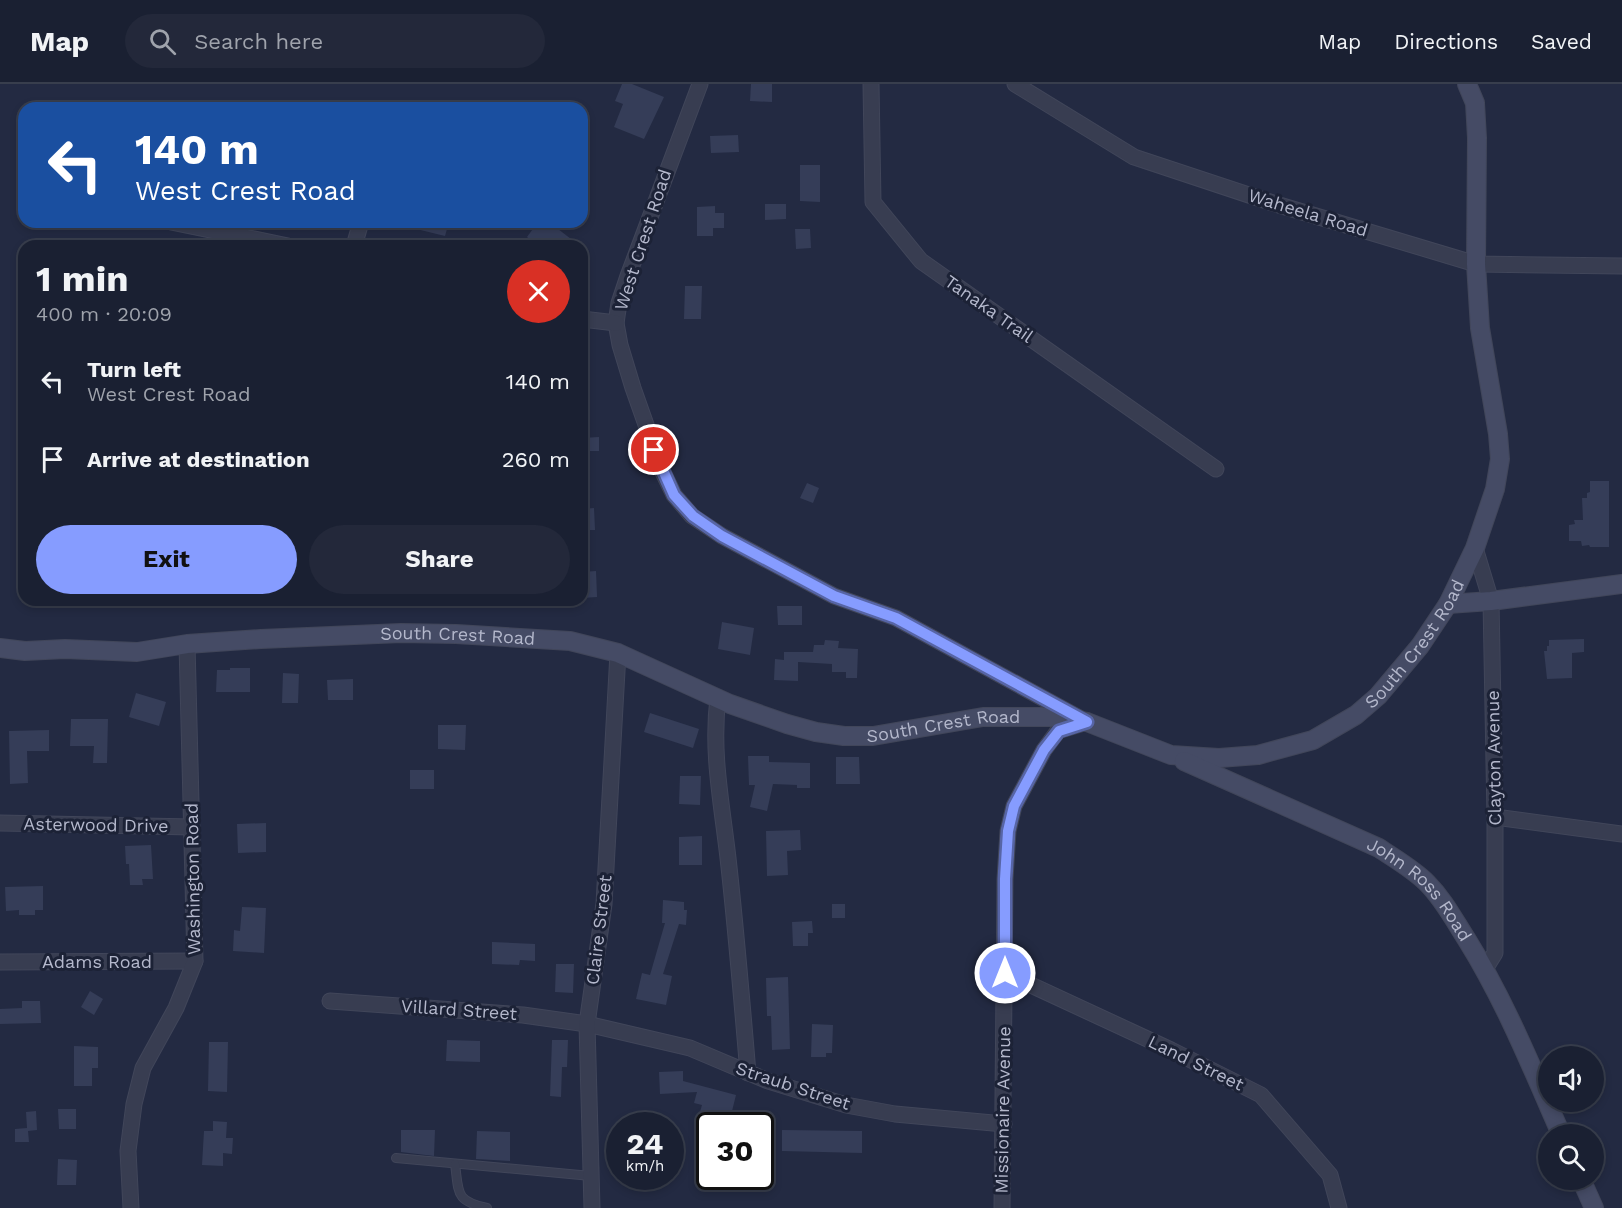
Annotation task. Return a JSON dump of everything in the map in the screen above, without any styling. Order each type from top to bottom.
[{"type":"street","name":"West Crest Road","points":[[700,84],[628,276],[619,303],[616,323],[633,388],[662,470],[674,495],[693,516],[722,536],[834,596],[896,618],[1087,722]]},
{"type":"street","name":"Tanaka Trail","points":[[871,84],[873,202],[921,261],[1216,469]]},
{"type":"street","name":"Waheela Road","points":[[1015,84],[1134,157],[1279,205],[1476,264],[1622,266]]},
{"type":"street","name":"South Crest Road","points":[[0,648],[25,651],[65,649],[137,652],[187,644],[401,633],[570,641],[618,653],[718,698],[787,724],[816,732],[844,736],[873,736],[983,717],[1050,717],[1087,722],[1171,755],[1219,758],[1258,755],[1313,740],[1356,715],[1378,696],[1420,646],[1448,604],[1475,548],[1495,489],[1500,459],[1498,434],[1480,328],[1476,264],[1478,138],[1475,103],[1467,84]]},
{"type":"street","points":[[200,228],[259,240]]},
{"type":"street","points":[[588,320],[616,323]]},
{"type":"street","name":"Clayton Avenue","points":[[1475,548],[1491,601],[1496,817],[1496,953],[1485,969]]},
{"type":"street","points":[[1448,604],[1491,601],[1622,584]]},
{"type":"street","name":"Washington Road","points":[[131,1208],[128,1151],[134,1104],[143,1068],[176,1008],[195,961],[187,644]]},
{"type":"street","name":"Claire Street","points":[[591,1208],[587,1024],[604,904],[618,653]]},
{"type":"street","points":[[718,698],[715,722],[720,797],[739,964],[748,1072]]},
{"type":"street","name":"Missionaire Avenue","points":[[1006,1207],[1005,879],[1008,831],[1014,806],[1044,750],[1059,731],[1087,722]]},
{"type":"street","name":"John Ross Road","points":[[1171,755],[1378,848],[1408,867],[1427,884],[1446,904],[1502,1000],[1557,1124]]},
{"type":"street","points":[[1496,817],[1622,834]]},
{"type":"street","name":"Asterwood Drive","points":[[0,824],[192,826]]},
{"type":"street","name":"Adams Road","points":[[0,962],[195,961]]},
{"type":"street","name":"Land Street","points":[[1005,973],[1171,1050],[1261,1095],[1330,1175],[1339,1208]]},
{"type":"street","name":"Villard Street","points":[[330,1001],[524,1015],[587,1024]]},
{"type":"street","name":"Straub Street","points":[[587,1024],[690,1048],[768,1081],[855,1107],[895,1114],[1004,1124]]},
{"type":"street","points":[[1586,1190],[1594,1208]]},
{"type":"lane","points":[[396,1158],[591,1176]]},
{"type":"lane","points":[[455,1164],[458,1190],[463,1199],[471,1204],[487,1208]]},
{"type":"building","points":[[622,84],[632,84],[664,97],[644,139],[614,127],[623,104],[615,101]]},
{"type":"building","points":[[751,84],[772,84],[772,102],[750,101]]},
{"type":"building","points":[[738,135],[739,152],[711,153],[710,136]]},
{"type":"building","points":[[800,165],[820,165],[820,202],[800,201]]},
{"type":"building","points":[[765,204],[786,204],[786,219],[765,220]]},
{"type":"building","points":[[715,206],[715,213],[724,213],[724,228],[713,228],[713,236],[697,236],[697,207]]},
{"type":"building","points":[[412,228],[447,228],[445,236]]},
{"type":"building","points":[[534,228],[557,228],[572,240],[531,240],[527,237]]},
{"type":"building","points":[[795,229],[810,229],[811,248],[796,249]]},
{"type":"building","points":[[685,286],[702,286],[701,319],[684,319]]},
{"type":"building","points":[[599,437],[599,451],[588,451],[588,438]]},
{"type":"building","points":[[1590,481],[1609,481],[1609,547],[1582,546],[1581,541],[1569,541],[1569,525],[1575,524],[1574,520],[1583,520],[1582,498],[1587,498],[1587,493],[1590,492]]},
{"type":"building","points":[[807,483],[819,488],[813,503],[800,498]]},
{"type":"building","points":[[588,508],[594,508],[595,530],[588,530]]},
{"type":"building","points":[[596,571],[597,597],[588,598],[588,572]]},
{"type":"building","points":[[777,606],[802,606],[802,625],[778,625]]},
{"type":"building","points":[[722,622],[754,628],[750,655],[718,649]]},
{"type":"building","points":[[1584,639],[1584,652],[1572,653],[1572,678],[1547,679],[1544,651],[1547,651],[1549,640]]},
{"type":"building","points":[[825,640],[839,641],[838,648],[858,649],[857,678],[846,678],[846,672],[832,672],[832,664],[798,662],[798,681],[774,680],[775,659],[784,660],[784,652],[813,652],[814,645],[824,645]]},
{"type":"building","points":[[230,668],[250,668],[250,692],[216,692],[217,670],[230,670]]},
{"type":"building","points":[[283,673],[299,674],[298,703],[282,703]]},
{"type":"building","points":[[353,679],[353,700],[328,700],[327,680]]},
{"type":"building","points":[[136,693],[166,702],[159,726],[129,717]]},
{"type":"building","points":[[650,713],[699,729],[693,748],[644,732]]},
{"type":"building","points":[[71,719],[108,719],[107,763],[93,763],[94,746],[70,746]]},
{"type":"building","points":[[438,725],[466,725],[465,750],[438,749]]},
{"type":"building","points":[[49,730],[49,751],[27,751],[28,783],[10,784],[9,731]]},
{"type":"building","points":[[748,756],[769,756],[769,762],[810,763],[810,788],[773,784],[767,811],[750,807],[755,785],[749,785]]},
{"type":"building","points":[[836,757],[859,757],[860,784],[836,784]]},
{"type":"building","points":[[410,770],[434,770],[434,789],[410,789]]},
{"type":"building","points":[[680,776],[701,776],[700,805],[679,804]]},
{"type":"building","points":[[266,823],[266,852],[238,853],[237,824]]},
{"type":"building","points":[[800,830],[801,850],[787,851],[788,875],[767,876],[766,831]]},
{"type":"building","points":[[702,836],[702,865],[679,865],[679,837]]},
{"type":"building","points":[[151,845],[153,879],[142,879],[143,885],[130,885],[125,846]]},
{"type":"building","points":[[43,886],[43,910],[35,910],[35,915],[19,915],[19,910],[6,911],[5,887]]},
{"type":"building","points":[[663,900],[684,902],[684,910],[687,910],[686,925],[679,924],[663,974],[672,976],[666,1005],[636,999],[642,973],[650,975],[665,923],[662,923]]},
{"type":"building","points":[[832,904],[845,904],[845,918],[832,918]]},
{"type":"building","points":[[242,907],[266,908],[264,953],[233,951],[234,930],[240,931]]},
{"type":"building","points":[[812,921],[813,933],[808,933],[808,946],[793,946],[792,922]]},
{"type":"building","points":[[492,942],[535,944],[535,961],[520,960],[519,965],[492,964]]},
{"type":"building","points":[[556,964],[574,964],[573,993],[555,992]]},
{"type":"building","points":[[788,977],[790,1049],[772,1050],[771,1016],[767,1016],[766,978]]},
{"type":"building","points":[[90,991],[103,999],[94,1015],[81,1007]]},
{"type":"building","points":[[22,1001],[40,1001],[41,1023],[0,1024],[0,1009],[22,1008]]},
{"type":"building","points":[[812,1024],[833,1025],[832,1053],[826,1053],[826,1057],[811,1057]]},
{"type":"building","points":[[447,1040],[480,1041],[480,1062],[446,1061]]},
{"type":"building","points":[[552,1040],[568,1040],[567,1067],[562,1067],[561,1097],[550,1096]]},
{"type":"building","points":[[209,1042],[228,1042],[227,1092],[208,1091]]},
{"type":"building","points":[[74,1046],[98,1047],[98,1068],[92,1068],[92,1086],[74,1086]]},
{"type":"building","points":[[683,1071],[683,1081],[736,1095],[732,1112],[700,1112],[702,1105],[694,1103],[697,1092],[660,1094],[659,1072]]},
{"type":"building","points":[[58,1109],[76,1109],[76,1129],[59,1129]]},
{"type":"building","points":[[36,1111],[37,1130],[28,1131],[29,1142],[15,1142],[15,1129],[27,1128],[26,1112]]},
{"type":"building","points":[[213,1121],[227,1122],[226,1138],[233,1138],[232,1154],[223,1153],[223,1166],[202,1165],[204,1131],[213,1131]]},
{"type":"building","points":[[401,1130],[435,1130],[434,1156],[401,1152]]},
{"type":"building","points":[[782,1130],[862,1131],[862,1153],[782,1151]]},
{"type":"building","points":[[477,1131],[510,1132],[510,1161],[476,1159]]},
{"type":"building","points":[[58,1159],[77,1160],[76,1185],[57,1185]]},
{"type":"route","points":[[654,450],[674,495],[693,516],[722,536],[834,596],[896,618],[1087,722],[1059,731],[1044,750],[1014,806],[1008,831],[1005,879],[1005,973]]}]
